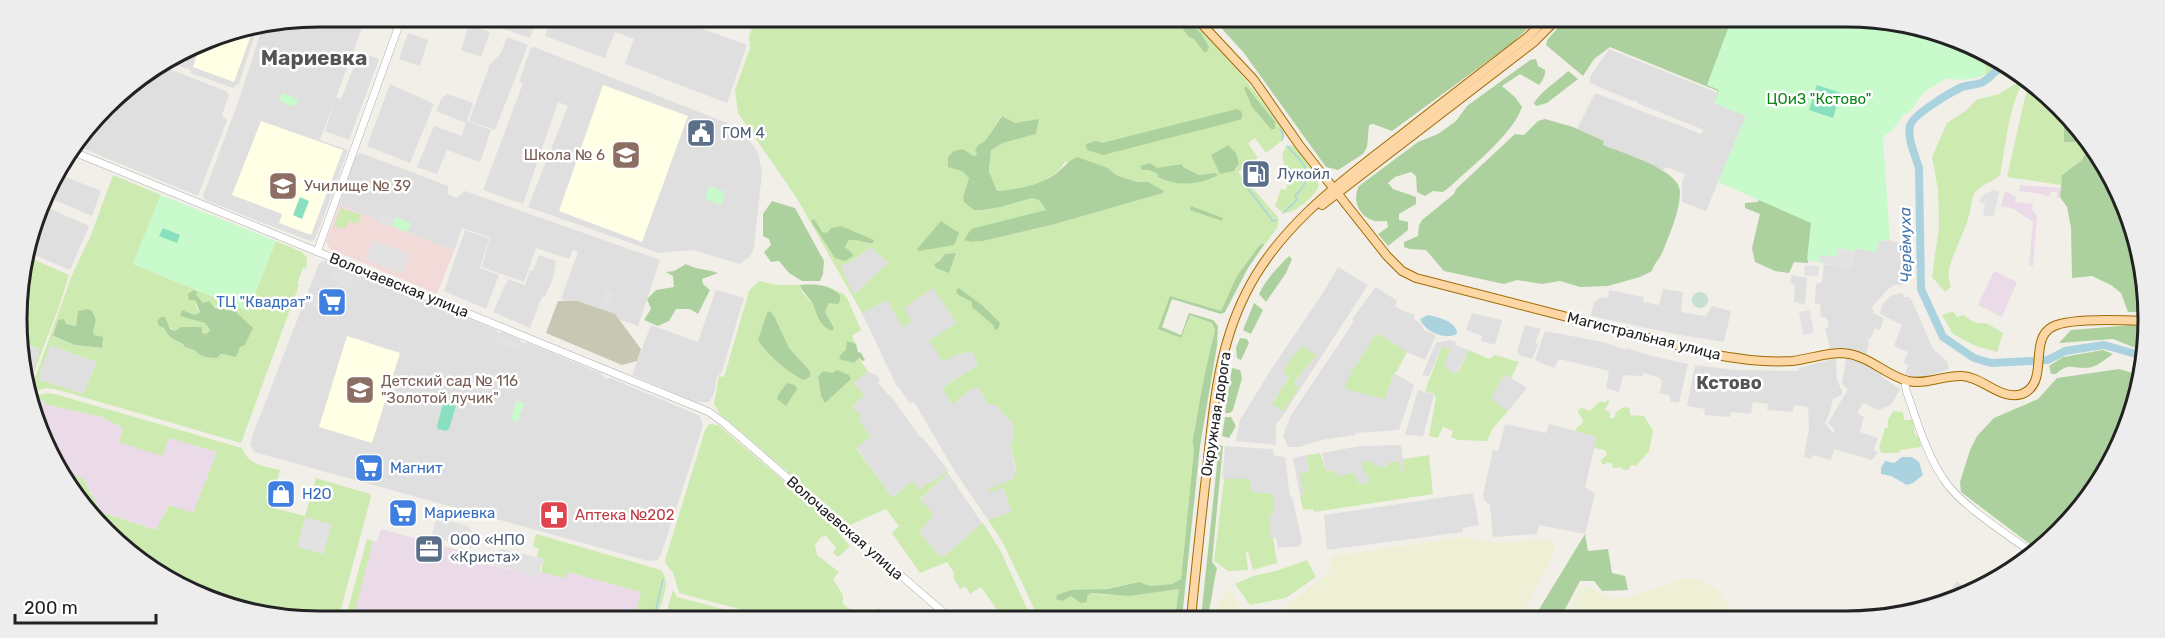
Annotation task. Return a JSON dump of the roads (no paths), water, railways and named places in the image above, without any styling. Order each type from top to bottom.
[{"type":"main road","name":"Магистральная улица","points":[[1205,27],[1254,80],[1300,146],[1391,261],[1402,271],[1416,278],[1702,352],[1775,361],[1794,361],[1829,354],[1848,354],[1874,362],[1905,380]]},
{"type":"main road","name":"Окружная дорога","points":[[1192,611],[1211,427],[1222,361],[1232,326],[1245,294],[1262,266],[1292,230],[1335,191],[1537,27]]},
{"type":"main road","name":"Окружная дорога","points":[[1335,191],[1534,42],[1549,27]]},
{"type":"main road","points":[[1905,380],[1927,382],[1963,376],[1999,391],[2016,395],[2024,393],[2031,387],[2037,375],[2042,343],[2049,329],[2062,324],[2138,321]]},
{"type":"street","points":[[317,252],[398,27]]},
{"type":"street","name":"Волочаевская улица","points":[[78,154],[702,410],[722,422],[942,611]]},
{"type":"street","points":[[1905,380],[1906,390],[1928,450],[1947,484],[1967,503],[2027,549]]},
{"type":"water","points":[[1428,315],[1451,323],[1457,334],[1446,336],[1430,331],[1420,319]]},
{"type":"water","points":[[1902,457],[1912,457],[1919,462],[1923,475],[1907,485],[1891,476],[1881,474],[1885,461],[1894,463]]},
{"type":"waterway","name":"Черёмуха","points":[[1998,70],[1981,83],[1962,87],[1941,99],[1917,116],[1910,126],[1911,142],[1919,168],[1921,289],[1943,337],[1974,358],[1991,363],[2048,360],[2065,351],[2104,345],[2136,354]]},
{"type":"waterway","points":[[1280,129],[1283,134],[1282,140]]},
{"type":"waterway","points":[[1283,213],[1297,200],[1295,196],[1302,189],[1307,176],[1303,165],[1287,146]]},
{"type":"waterway","points":[[1246,186],[1273,221],[1276,220]]},
{"type":"waterway","points":[[655,611],[663,579]]},
{"type":"place","name":"ГОМ 4","points":[[701,133]]},
{"type":"place","name":"Школа № 6","points":[[626,155]]},
{"type":"place","name":"Лукойл","points":[[1256,174]]},
{"type":"place","name":"Училище № 39","points":[[283,186]]},
{"type":"place","name":"ТЦ \"Квадрат\"","points":[[332,302]]},
{"type":"place","name":"Детский сад № 116 \"Золотой лучик\"","points":[[360,390]]},
{"type":"place","name":"Магнит","points":[[369,468]]},
{"type":"place","name":"H2O","points":[[281,494]]},
{"type":"place","name":"Мариевка","points":[[403,513]]},
{"type":"place","name":"Аптека №202","points":[[554,515]]},
{"type":"place","name":"ООО «НПО «Криста»","points":[[429,549]]},
{"type":"district","name":"Мариевка","points":[[314,58]]},
{"type":"district","name":"Кстово","points":[[1729,383]]},
{"type":"park label","name":"ЦОиЗ \"Кстово\"","points":[[1819,99]]}]
